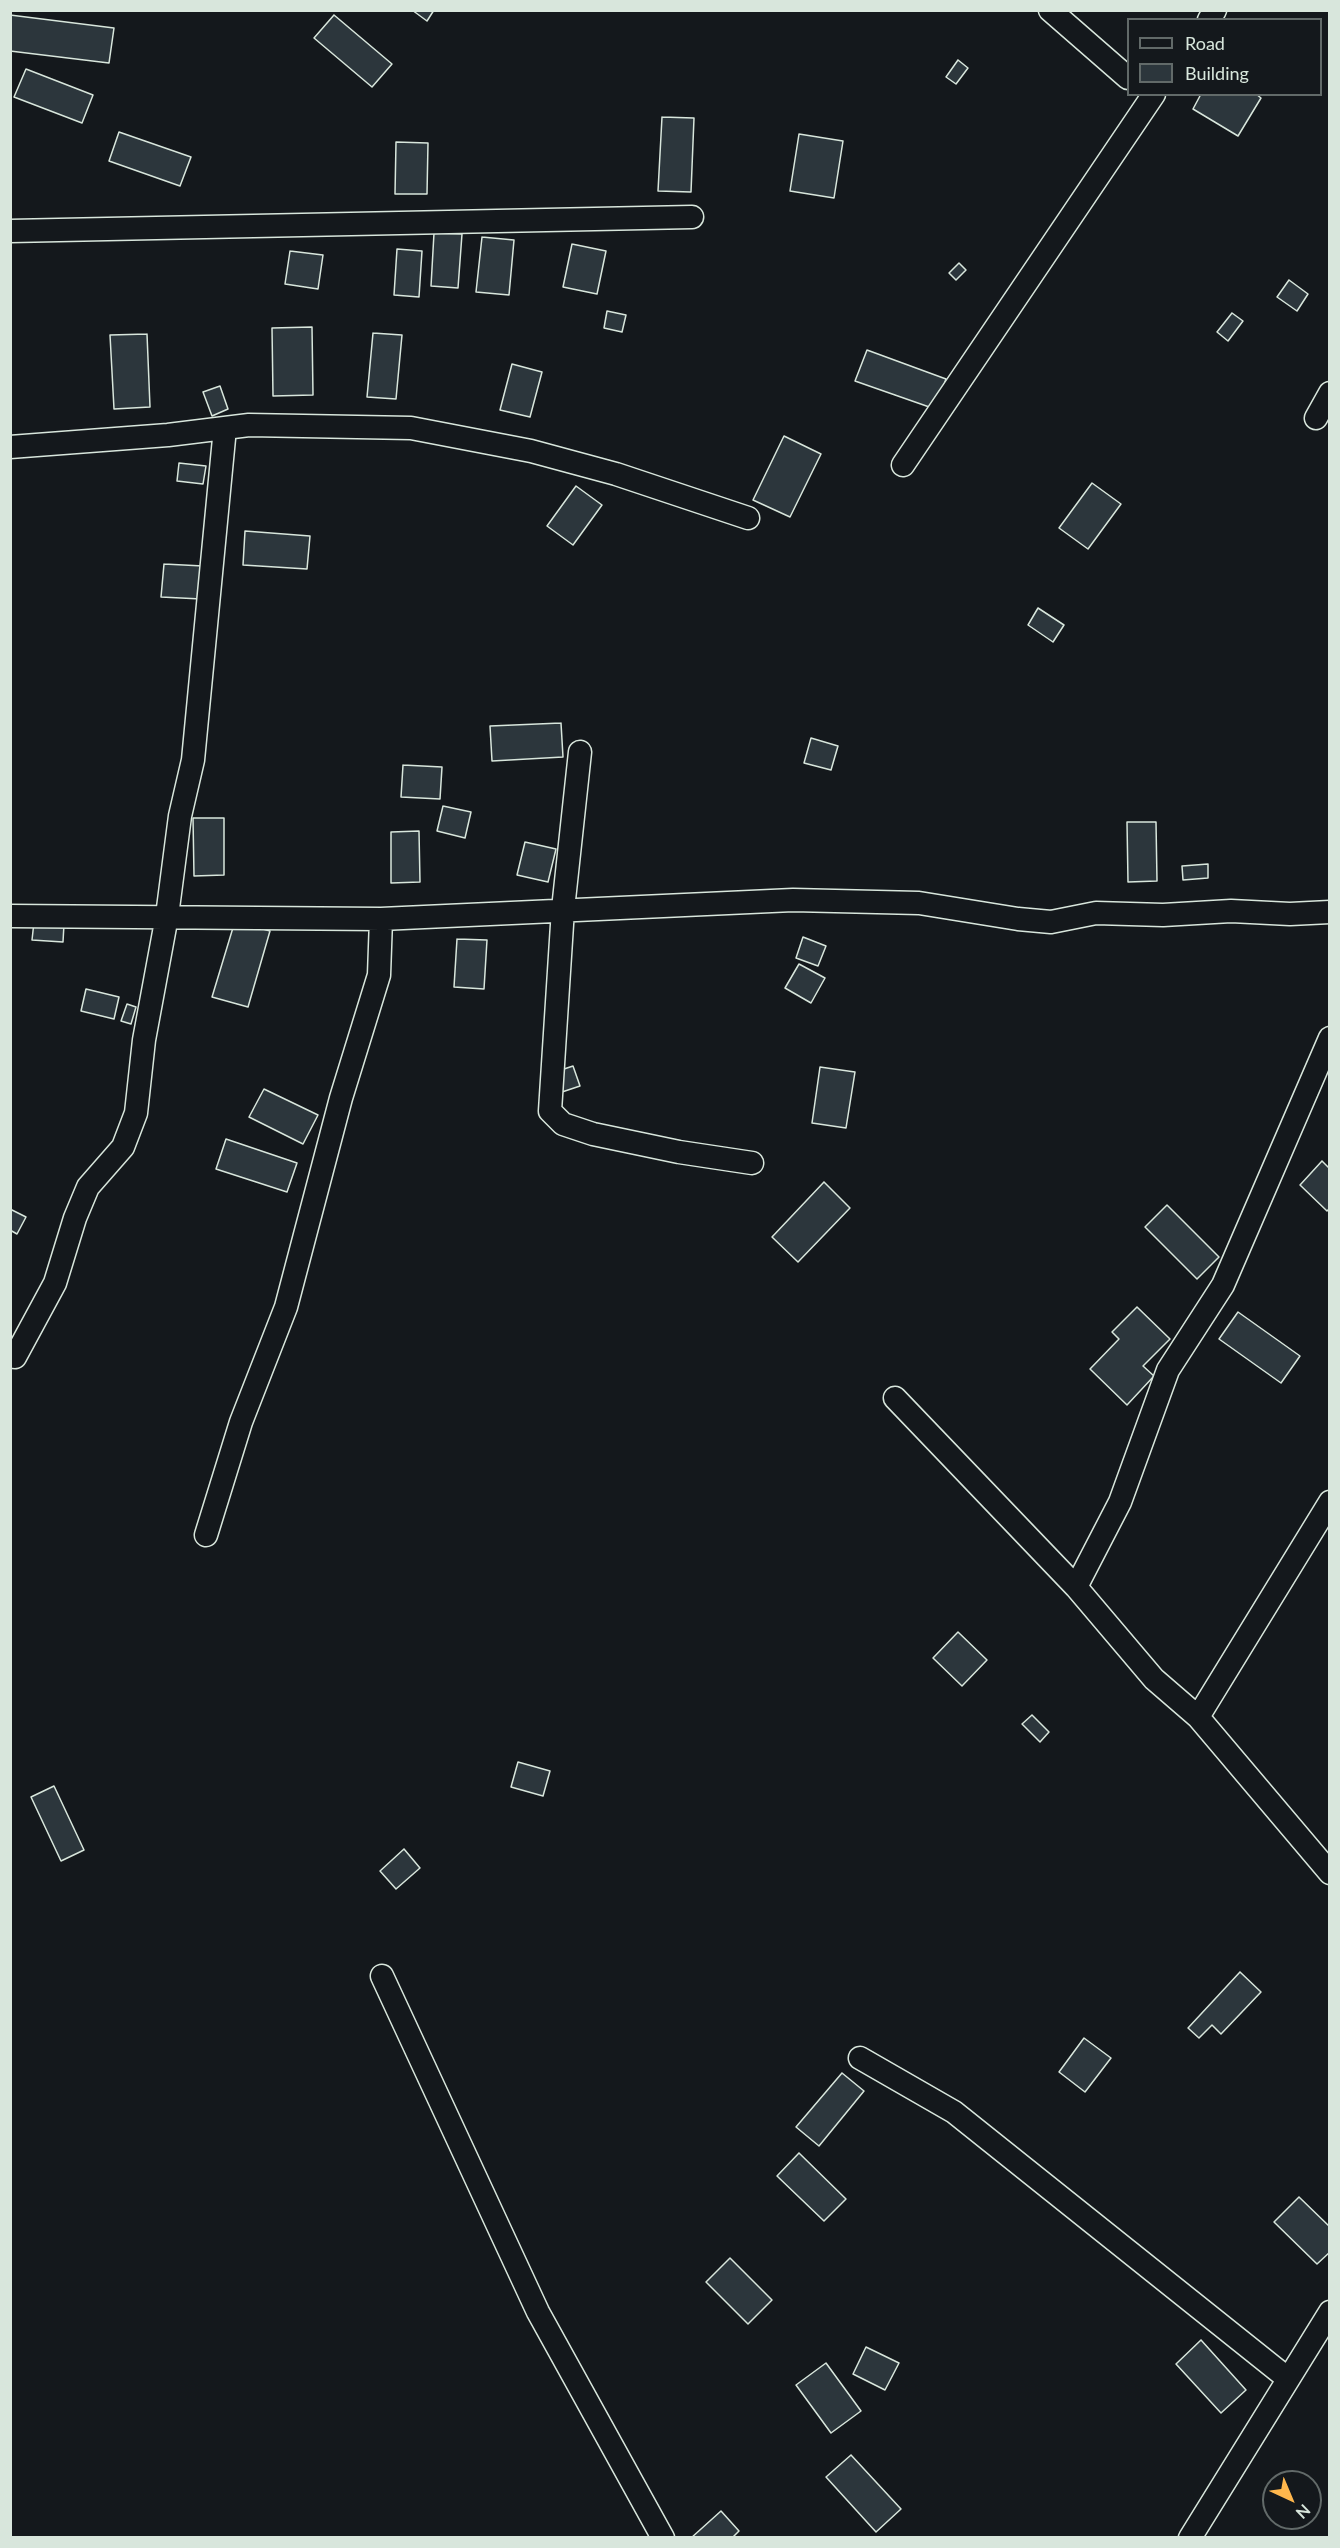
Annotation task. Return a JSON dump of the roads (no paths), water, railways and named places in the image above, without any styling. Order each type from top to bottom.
[{"type":"street","points":[[1050,10],[1127,77]]},
{"type":"street","points":[[903,465],[1151,96]]},
{"type":"street","points":[[10,231],[692,217]]},
{"type":"street","points":[[1316,418],[1329,393]]},
{"type":"street","points":[[10,447],[249,425],[411,428],[541,454],[616,474],[748,518]]},
{"type":"street","points":[[15,1357],[56,1283],[75,1218],[88,1187],[123,1147],[136,1113],[147,1018],[167,916],[180,816],[193,760],[225,428]]},
{"type":"street","points":[[580,752],[563,909],[550,1111],[562,1124],[593,1134],[679,1152],[752,1163]]},
{"type":"street","points":[[10,916],[381,919],[793,900],[907,903],[1051,922],[1096,913],[1163,915],[1231,911],[1290,914],[1329,912]]},
{"type":"street","points":[[206,1535],[241,1422],[286,1307],[341,1098],[379,975],[381,919]]},
{"type":"street","points":[[1076,1587],[1120,1502],[1168,1370],[1223,1285],[1329,1038]]},
{"type":"street","points":[[895,1398],[1076,1587],[1154,1679],[1198,1717],[1329,1874]]},
{"type":"street","points":[[1198,1717],[1329,1502]]},
{"type":"street","points":[[382,1976],[538,2312],[663,2538]]},
{"type":"street","points":[[860,2058],[954,2112],[1287,2378]]},
{"type":"street","points":[[1190,2538],[1329,2312]]}]
